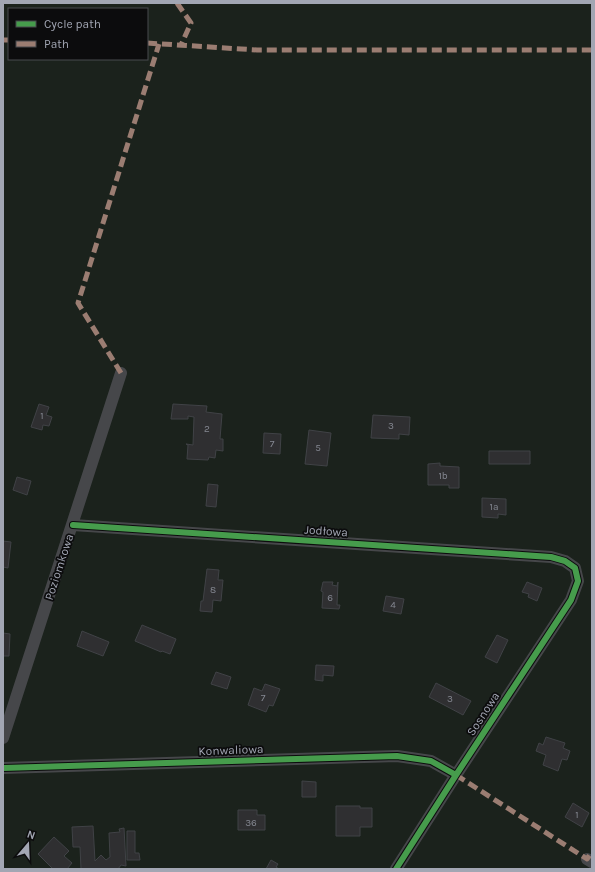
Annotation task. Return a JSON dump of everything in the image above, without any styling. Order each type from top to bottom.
[{"type":"street","name":"Poziomkowa","points":[[3,738],[121,374]]},
{"type":"street","name":"Jodłowa","points":[[73,525],[551,557],[566,560],[574,568]]},
{"type":"street","name":"Sosnowa","points":[[396,869],[571,600],[578,581],[574,568]]},
{"type":"street","name":"Konwaliowa","points":[[3,768],[397,756],[431,761],[456,775]]},
{"type":"shaded area","points":[[3,3],[592,3],[592,869],[3,869]]},
{"type":"building","points":[[39,404],[49,407],[46,415],[52,417],[49,426],[43,425],[42,430],[31,427]]},
{"type":"building","points":[[173,404],[207,406],[206,412],[222,414],[220,439],[223,439],[223,451],[216,450],[215,458],[209,457],[208,460],[187,459],[188,445],[186,444],[193,445],[194,417],[188,416],[188,419],[171,419]]},
{"type":"building","points":[[373,415],[410,417],[409,435],[399,434],[399,439],[371,438]]},
{"type":"building","points":[[309,430],[331,433],[327,466],[305,464]]},
{"type":"building","points":[[264,433],[281,434],[280,454],[263,453]]},
{"type":"building","points":[[489,451],[530,451],[530,464],[489,464]]},
{"type":"building","points":[[440,463],[440,466],[459,467],[459,488],[449,488],[449,485],[428,485],[428,464]]},
{"type":"building","points":[[17,477],[31,481],[27,495],[13,490]]},
{"type":"building","points":[[208,484],[218,485],[216,507],[206,506]]},
{"type":"building","points":[[482,498],[506,499],[506,515],[498,514],[498,518],[482,517]]},
{"type":"building","points":[[3,541],[11,542],[8,568],[3,567]]},
{"type":"building","points":[[207,569],[219,570],[218,580],[223,580],[221,601],[213,600],[212,612],[200,611],[201,601],[203,601]]},
{"type":"building","points":[[323,582],[333,582],[332,585],[337,586],[338,582],[337,605],[340,605],[339,609],[322,608],[323,592],[321,591]]},
{"type":"building","points":[[527,582],[542,588],[537,601],[528,597],[529,594],[522,592]]},
{"type":"building","points":[[386,596],[404,599],[401,614],[383,611]]},
{"type":"building","points":[[142,625],[176,639],[170,654],[161,652],[135,641]]},
{"type":"building","points":[[82,631],[109,642],[103,656],[77,646]]},
{"type":"building","points":[[3,633],[10,634],[9,656],[3,656]]},
{"type":"building","points":[[497,635],[508,640],[497,663],[485,657]]},
{"type":"building","points":[[316,665],[334,666],[333,676],[323,675],[323,681],[315,680]]},
{"type":"building","points":[[216,672],[231,677],[227,689],[211,684]]},
{"type":"building","points":[[436,683],[471,701],[463,715],[429,697]]},
{"type":"building","points":[[265,684],[280,689],[273,706],[269,705],[266,712],[248,705],[254,688],[262,691]]},
{"type":"building","points":[[546,737],[565,743],[563,748],[570,751],[567,760],[562,759],[558,771],[543,765],[546,755],[536,751],[539,743],[543,745]]},
{"type":"building","points":[[302,781],[316,782],[316,797],[302,797]]},
{"type":"building","points":[[573,803],[589,813],[582,827],[565,817]]},
{"type":"building","points":[[336,806],[360,806],[360,808],[372,808],[372,827],[360,827],[360,836],[336,836]]},
{"type":"building","points":[[238,810],[257,810],[257,815],[265,815],[265,830],[238,830]]},
{"type":"building","points":[[93,826],[95,861],[101,855],[106,860],[110,857],[109,833],[120,832],[119,829],[124,828],[126,866],[121,865],[118,869],[81,869],[80,847],[73,847],[72,827]]},
{"type":"building","points":[[127,831],[135,831],[135,853],[139,853],[140,860],[127,860]]},
{"type":"building","points":[[54,837],[69,851],[64,856],[72,863],[67,869],[53,869],[38,854]]},
{"type":"building","points":[[271,860],[278,864],[276,867],[279,869],[266,869]]},
{"type":"marked path","points":[[177,3],[191,23],[181,45]]},
{"type":"marked path","points":[[3,40],[8,40]]},
{"type":"marked path","points":[[148,43],[257,50],[592,50]]},
{"type":"marked path","points":[[121,373],[78,303],[159,44]]},
{"type":"marked path","points":[[456,775],[587,859],[592,852]]},
{"type":"cycle path","points":[[73,525],[551,557],[565,561],[575,568],[578,581],[571,600],[396,869]]},
{"type":"cycle path","points":[[3,768],[397,756],[431,761],[456,775]]}]
